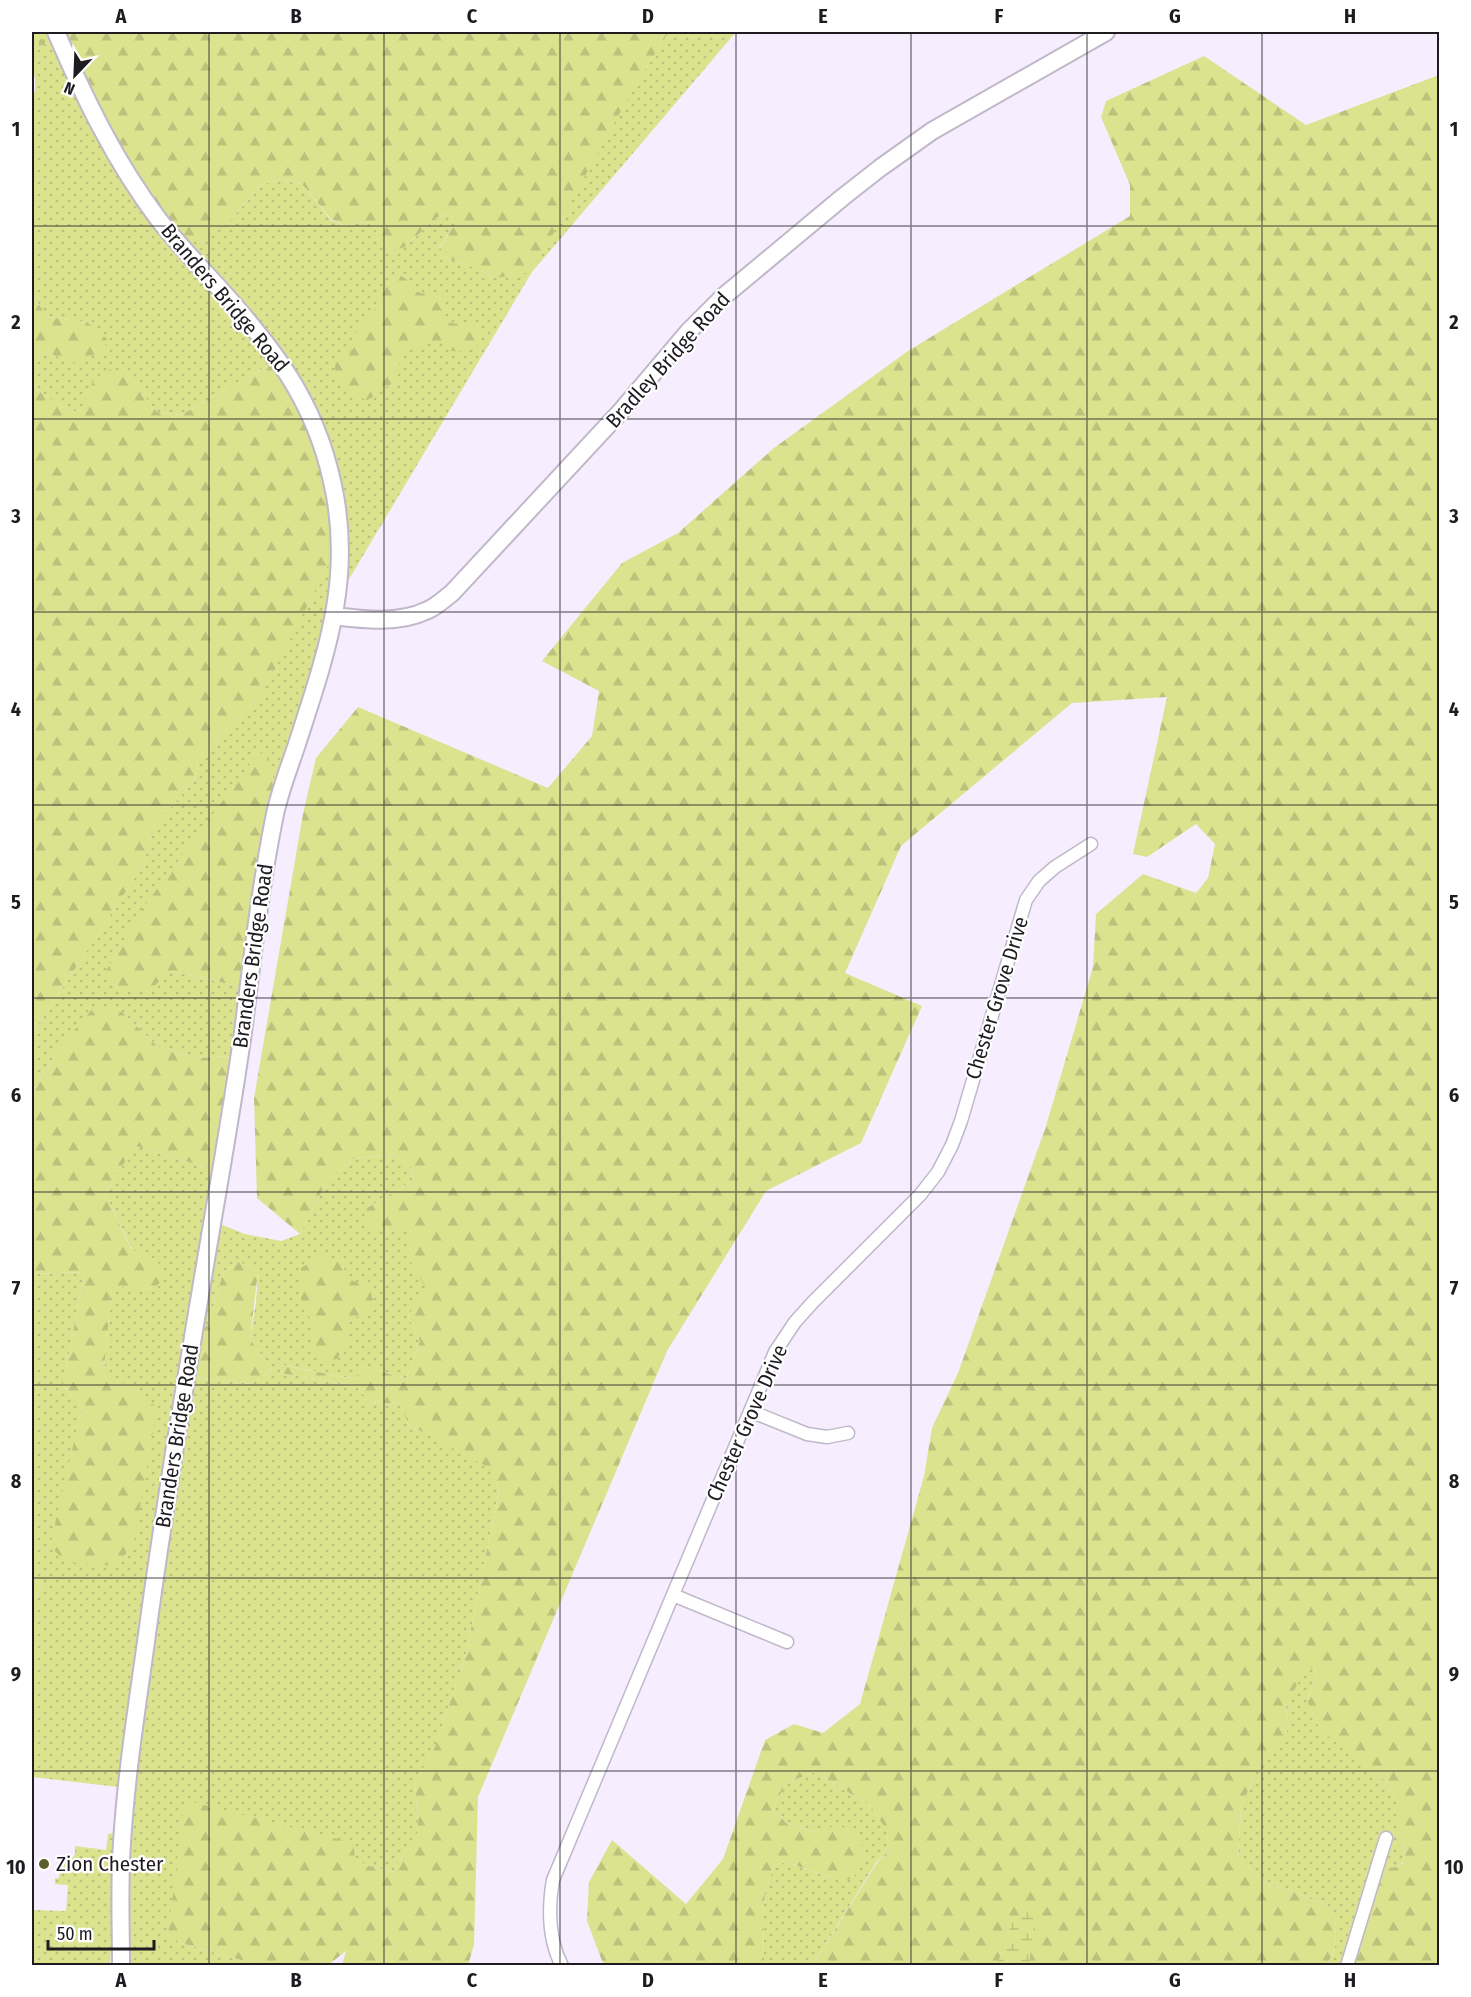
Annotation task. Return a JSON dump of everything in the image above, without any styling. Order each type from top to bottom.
[{"type":"street","name":"Branders Bridge Road","points":[[56,32],[100,127],[149,206],[180,246],[251,324],[278,358],[305,401],[327,459],[339,522],[339,584],[328,650],[274,814],[221,1169],[166,1497],[137,1704],[122,1845],[121,1965]]},
{"type":"street","name":"Bradley Bridge Road","points":[[334,616],[367,620],[402,619],[428,610],[452,593],[622,410],[689,331],[724,296],[843,197],[932,132],[1107,32]]},
{"type":"street","name":"Chester Grove Drive","points":[[562,1965],[550,1929],[549,1899],[554,1880],[775,1352],[795,1322],[920,1195],[938,1172],[961,1121],[1026,900],[1039,881],[1055,867],[1090,844]]},
{"type":"street","points":[[750,1411],[807,1434],[827,1437],[848,1434]]},
{"type":"street","points":[[673,1595],[787,1642]]},
{"type":"street","points":[[1347,1965],[1386,1838]]},
{"type":"green space","points":[[32,32],[53,32],[57,41],[32,48]]},
{"type":"green space","points":[[56,32],[669,32],[637,82],[532,272],[496,278],[468,265],[442,257],[439,249],[454,226],[454,217],[446,214],[436,218],[405,247],[390,251],[378,242],[375,226],[362,222],[345,226],[331,219],[302,184],[280,179],[261,185],[226,225],[205,239],[186,238],[155,214]]},
{"type":"green space","points":[[669,32],[736,32],[532,272],[336,601],[284,780],[150,988],[172,971],[246,988],[236,1056],[195,1058],[157,1046],[122,1012],[59,1048],[32,1094],[32,1034],[142,867],[155,825],[194,781],[198,758],[262,694],[305,401],[155,214],[226,225],[261,185],[280,179],[302,184],[331,220],[345,226],[362,222],[375,226],[378,242],[405,247],[436,218],[446,214],[454,217],[454,226],[439,248],[442,257],[468,265],[496,278],[637,82]]},
{"type":"green space","points":[[57,41],[104,140],[277,360],[181,415],[157,412],[128,376],[94,379],[83,410],[70,412],[32,386],[32,359],[47,352],[86,322],[47,317],[32,294],[32,94],[35,92],[35,77],[32,76],[32,48]]},
{"type":"green space","points":[[1204,56],[1306,125],[1439,75],[1439,1965],[1353,1965],[1379,1879],[1386,1868],[1397,1867],[1403,1863],[1405,1850],[1398,1842],[1398,1805],[1387,1782],[1320,1730],[1307,1701],[1316,1675],[1314,1668],[1305,1669],[1286,1707],[1289,1724],[1286,1735],[1261,1760],[1241,1808],[1238,1858],[1262,1880],[1328,1906],[1336,1918],[1335,1948],[1327,1965],[1240,1966],[1229,1961],[1168,1961],[1164,1966],[813,1965],[878,1861],[886,1853],[888,1833],[871,1806],[815,1772],[786,1783],[773,1808],[786,1823],[814,1832],[839,1825],[860,1837],[864,1856],[854,1877],[843,1882],[786,1862],[774,1866],[765,1893],[764,1965],[606,1965],[602,1961],[587,1921],[589,1882],[612,1840],[686,1904],[723,1859],[765,1740],[794,1724],[823,1733],[860,1704],[924,1476],[932,1428],[958,1373],[1045,1129],[1093,967],[1096,914],[1143,874],[1196,893],[1208,878],[1215,844],[1196,824],[1147,857],[1133,854],[1167,697],[1072,703],[901,846],[845,973],[922,1006],[861,1143],[766,1191],[667,1351],[478,1797],[474,1945],[468,1965],[342,1965],[346,1951],[328,1965],[259,1965],[181,1943],[168,1935],[183,1811],[192,1802],[353,1843],[355,1858],[366,1865],[393,1872],[418,1832],[415,1783],[435,1747],[465,1658],[499,1490],[488,1467],[408,1424],[401,1404],[369,1402],[357,1386],[280,1373],[281,1365],[355,1379],[363,1366],[406,1379],[420,1341],[408,1316],[426,1288],[408,1257],[408,1228],[383,1232],[365,1226],[367,1208],[412,1181],[413,1169],[394,1155],[354,1158],[326,1183],[300,1234],[257,1198],[254,1098],[303,814],[316,758],[358,707],[548,788],[592,736],[599,691],[542,661],[622,563],[678,533],[774,448],[908,351],[1130,216],[1130,185],[1101,117],[1106,101]]},
{"type":"green space","points":[[398,274],[406,279],[412,290],[424,294],[431,290],[445,298],[441,315],[446,322],[472,323],[480,332],[480,344],[455,351],[441,343],[430,341],[410,349],[404,353],[399,363],[396,382],[367,400],[351,392],[342,382],[338,377],[335,364],[342,353],[354,348],[359,327],[371,316],[387,281]]},
{"type":"green space","points":[[32,294],[47,317],[87,322],[107,339],[104,350],[75,364],[47,352],[32,359]]},
{"type":"green space","points":[[277,360],[312,421],[338,546],[262,694],[198,758],[194,781],[155,825],[142,867],[32,1034],[32,386],[70,412],[82,410],[94,379],[111,369],[128,376],[157,412],[181,415]]},
{"type":"green space","points":[[259,752],[268,755],[277,793],[246,988],[172,971],[150,989],[122,989],[105,973],[140,912]]},
{"type":"green space","points":[[95,1006],[122,1012],[157,1046],[195,1058],[236,1056],[219,1171],[135,1146],[105,1193],[131,1249],[155,1259],[169,1276],[152,1289],[112,1287],[104,1369],[157,1407],[134,1542],[117,1566],[66,1562],[50,1546],[82,1407],[63,1386],[84,1272],[32,1274],[32,1094],[59,1048]]},
{"type":"green space","points":[[135,1146],[219,1171],[127,1788],[32,1777],[32,1596],[36,1597],[43,1583],[32,1577],[32,1274],[84,1272],[63,1386],[82,1407],[51,1546],[104,1369],[112,1286],[152,1289],[155,1259],[132,1250],[105,1193]]},
{"type":"green space","points":[[394,1155],[413,1169],[412,1181],[367,1208],[383,1232],[408,1227],[409,1257],[427,1288],[408,1316],[420,1341],[406,1379],[363,1366],[355,1379],[282,1365],[280,1373],[357,1386],[369,1402],[401,1404],[408,1424],[489,1467],[499,1490],[465,1658],[435,1747],[415,1783],[418,1832],[393,1872],[366,1865],[355,1858],[168,1935],[181,1943],[259,1965],[129,1966],[129,1845],[148,1677],[195,1377],[251,1384],[272,1370],[250,1339],[258,1272],[238,1261],[223,1273],[208,1325],[201,1330],[220,1224],[245,1234],[281,1241],[300,1234],[326,1183],[354,1158]]},
{"type":"green space","points":[[320,1256],[342,1261],[347,1278],[369,1288],[373,1300],[367,1313],[349,1320],[346,1345],[337,1359],[321,1361],[312,1350],[314,1323],[301,1306],[301,1268]]},
{"type":"green space","points":[[238,1261],[258,1272],[250,1339],[272,1370],[251,1384],[195,1377],[201,1330],[208,1325],[223,1273]]},
{"type":"green space","points":[[32,1577],[43,1583],[36,1597],[32,1596]]},
{"type":"green space","points":[[1305,1668],[1314,1668],[1316,1675],[1307,1701],[1320,1729],[1387,1782],[1398,1805],[1398,1842],[1405,1850],[1403,1862],[1397,1867],[1386,1868],[1379,1879],[1353,1965],[1327,1965],[1335,1948],[1336,1918],[1328,1906],[1262,1880],[1238,1858],[1241,1808],[1261,1760],[1286,1734],[1289,1724],[1286,1707]]},
{"type":"green space","points":[[815,1772],[871,1806],[888,1833],[886,1853],[877,1861],[813,1965],[764,1966],[765,1893],[774,1866],[786,1862],[843,1882],[860,1837],[839,1826],[814,1832],[786,1823],[773,1808],[786,1783]]},
{"type":"green space","points":[[113,1833],[117,1836],[110,1965],[32,1965],[32,1910],[66,1911],[68,1885],[55,1884],[55,1878],[59,1878],[61,1860],[71,1860],[75,1854],[75,1846],[106,1850],[108,1834]]},
{"type":"green space","points":[[1037,1903],[1029,1965],[997,1965],[1012,1922]]},
{"type":"green space","points":[[1168,1961],[1229,1961],[1240,1965],[1164,1966]]},
{"type":"place","name":"Zion Chester","points":[[44,1864]]}]
